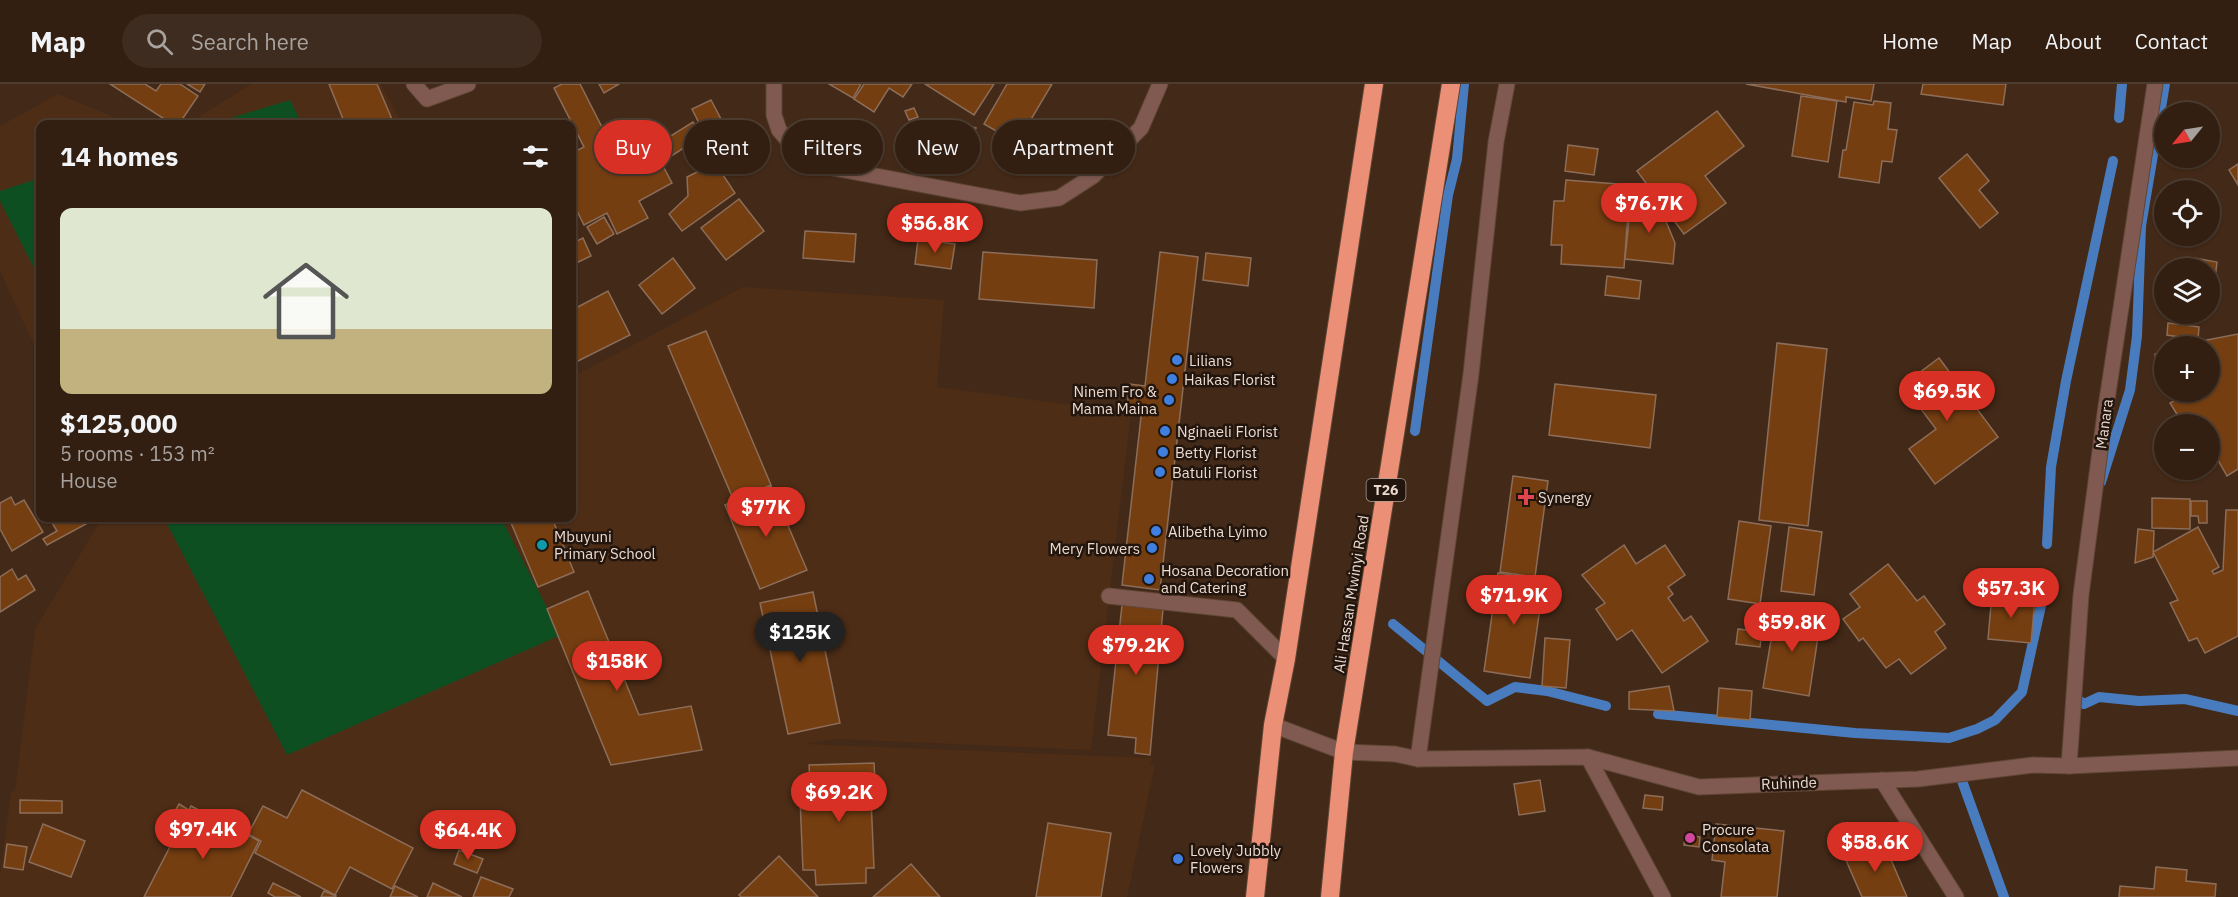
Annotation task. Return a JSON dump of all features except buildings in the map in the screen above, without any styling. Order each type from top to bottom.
[{"type":"highway","points":[[1256,897],[1273,725],[1286,659],[1374,84]]},
{"type":"highway","name":"Ali Hassan Mwinyi Road","points":[[1329,897],[1344,752],[1451,84]]},
{"type":"street","points":[[414,84],[427,99],[468,84]]},
{"type":"street","points":[[774,84],[774,115],[779,130],[796,150],[828,167],[1020,203],[1059,198],[1093,176],[1142,128],[1160,84]]},
{"type":"street","points":[[1418,759],[1472,374],[1496,142],[1507,84]]},
{"type":"street","name":"Manara","points":[[2069,766],[2081,595],[2105,413],[2155,84]]},
{"type":"street","points":[[1109,597],[1237,610],[1286,659]]},
{"type":"street","name":"Ruhinde","points":[[1273,725],[1344,752],[1395,754],[1418,759],[1588,757],[1699,786],[1918,779],[2032,765],[2069,766],[2238,758]]},
{"type":"street","points":[[1588,757],[1663,897]]},
{"type":"street","points":[[1882,780],[1956,897]]},
{"type":"shaded area","points":[[251,84],[381,84],[400,120],[194,120]]},
{"type":"shaded area","points":[[58,94],[121,120],[36,120],[36,349],[0,271],[0,126]]},
{"type":"shaded area","name":"Mbuyuni Primary School","points":[[743,287],[944,300],[937,387],[1131,413],[1091,750],[837,739],[806,744],[1152,758],[1150,765],[1155,765],[1127,897],[0,897],[0,876],[11,792],[15,791],[35,629],[100,522],[576,522],[576,375]]},
{"type":"green space","points":[[290,100],[300,120],[224,120]]},
{"type":"green space","points":[[36,179],[36,272],[0,201],[0,191]]},
{"type":"green space","points":[[166,522],[503,522],[561,635],[287,755]]},
{"type":"waterway","points":[[1415,431],[1448,195],[1457,159],[1464,84]]},
{"type":"waterway","points":[[2119,118],[2122,84]]},
{"type":"waterway","points":[[2101,482],[2130,390],[2137,336],[2141,226],[2165,84]]},
{"type":"waterway","points":[[2047,544],[2051,467],[2066,381],[2113,161]]},
{"type":"waterway","points":[[1658,714],[1855,733],[1949,738],[1977,729],[1995,720],[2022,692],[2046,583]]},
{"type":"waterway","points":[[1393,624],[1487,701],[1515,687],[1547,691],[1606,706]]},
{"type":"waterway","points":[[2072,693],[2072,696],[2084,704],[2099,697],[2139,701],[2185,699],[2238,711]]},
{"type":"waterway","points":[[1961,778],[2004,897]]},
{"type":"place","name":"Lilians","points":[[1177,360]]},
{"type":"place","name":"Haikas Florist","points":[[1172,379]]},
{"type":"place","name":"Ninem Fro & Mama Maina","points":[[1169,400]]},
{"type":"place","name":"Nginaeli Florist","points":[[1165,431]]},
{"type":"place","name":"Betty Florist","points":[[1163,452]]},
{"type":"place","name":"Batuli Florist","points":[[1160,472]]},
{"type":"place","name":"Synergy","points":[[1526,497]]},
{"type":"place","name":"Alibetha Lyimo","points":[[1156,531]]},
{"type":"place","name":"Mbuyuni Primary School","points":[[542,545]]},
{"type":"place","name":"Mery Flowers","points":[[1152,548]]},
{"type":"place","name":"Hosana Decoration and Catering","points":[[1149,579]]},
{"type":"place","name":"Procure Consolata","points":[[1690,838]]},
{"type":"place","name":"Lovely Jubbly Flowers","points":[[1178,859]]}]
